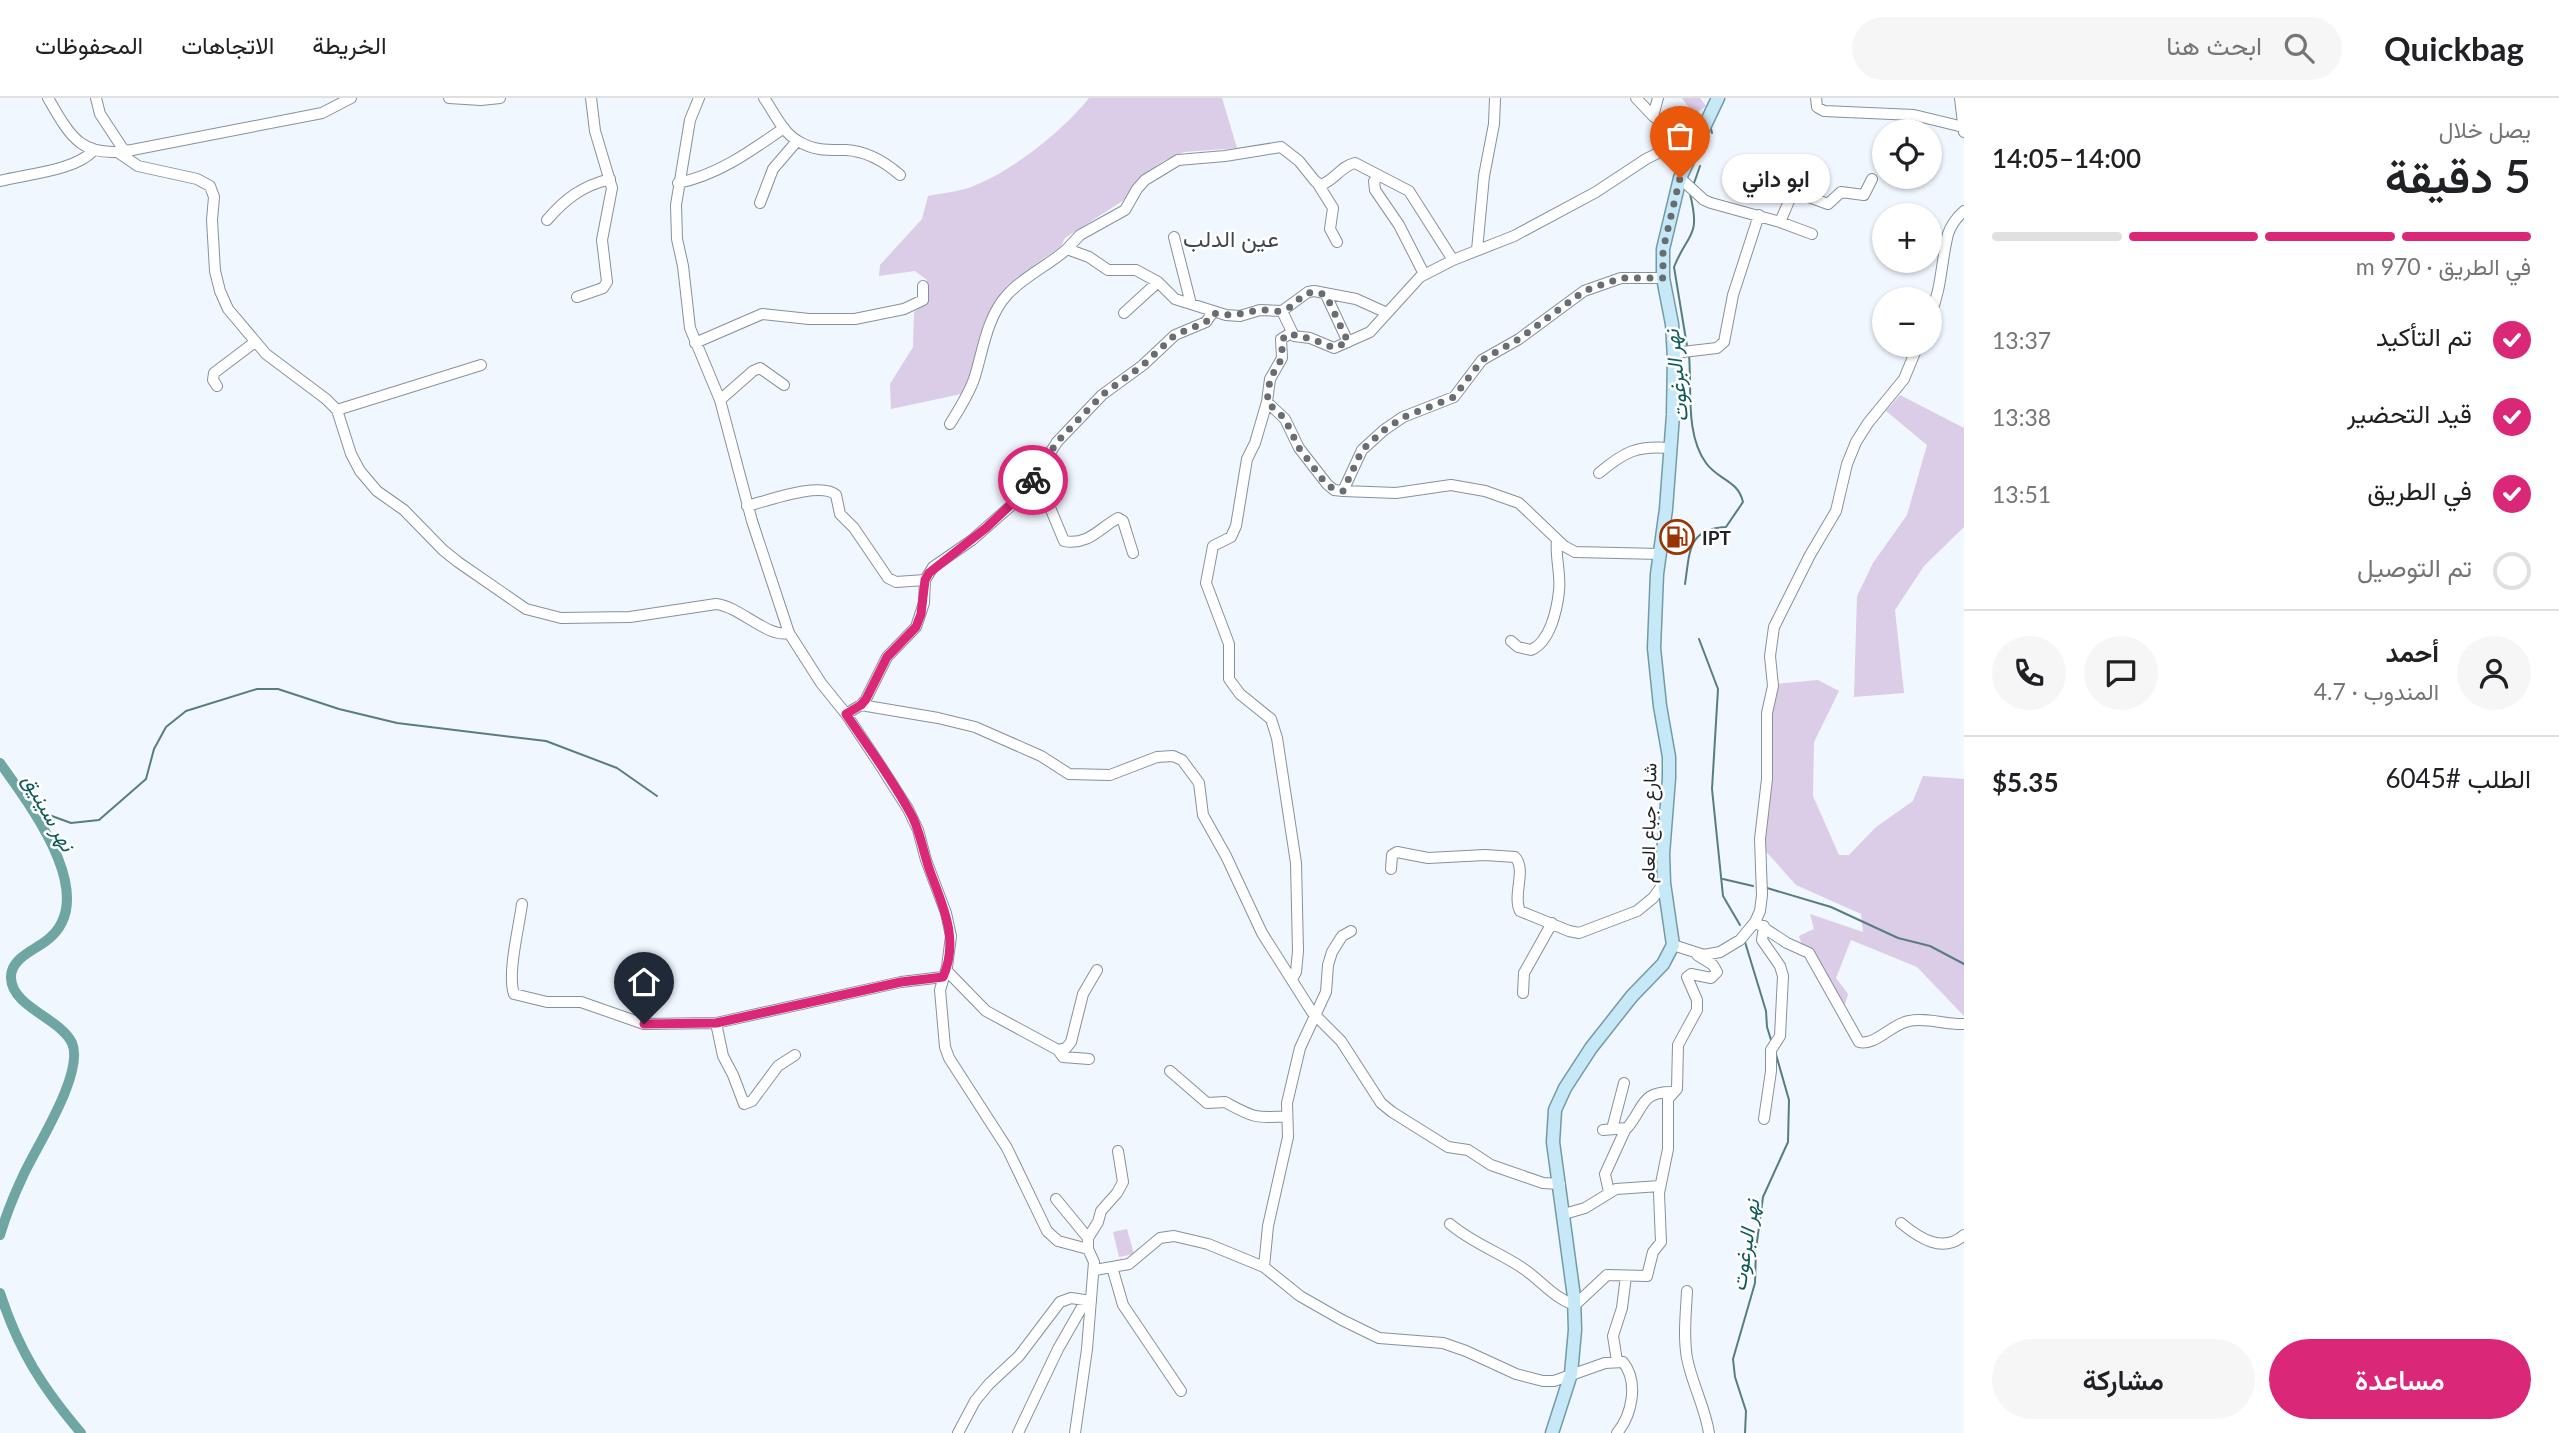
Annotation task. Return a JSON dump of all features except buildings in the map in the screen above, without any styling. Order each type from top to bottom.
[{"type":"main road","name":"شارع جباع العام","points":[[1673,945],[1664,883],[1663,854],[1669,757],[1654,648],[1679,352],[1663,278],[1663,250],[1683,181],[1690,144],[1717,98]]},
{"type":"main road","points":[[1552,1433],[1568,1388],[1575,1330],[1575,1305],[1553,1126],[1555,1110],[1565,1088],[1591,1048],[1622,1007],[1667,958],[1673,945]]},
{"type":"street","points":[[48,98],[74,138],[93,151],[122,152],[322,113],[351,98]]},
{"type":"street","points":[[96,98],[100,114],[122,152],[138,166],[197,179],[212,190],[214,260],[217,281],[228,309],[255,342],[288,373],[326,399],[337,411],[351,454],[360,471],[377,491],[404,510],[443,550],[526,610],[561,618],[611,618],[716,604],[729,605],[774,633],[789,633]]},
{"type":"street","points":[[449,98],[500,98]]},
{"type":"street","points":[[577,298],[603,288],[607,282],[602,240],[611,196],[610,179],[595,131],[591,98]]},
{"type":"street","points":[[699,98],[690,120],[678,183],[677,239],[690,328],[720,400],[747,506],[789,633],[821,683],[846,714],[908,809],[918,830],[949,926],[950,945],[940,1001],[945,1047],[949,1058],[1007,1148],[1047,1231],[1058,1241],[1088,1243]]},
{"type":"street","points":[[764,98],[784,128],[797,141],[821,150],[847,150],[871,156],[900,175]]},
{"type":"street","points":[[1477,250],[1495,98]]},
{"type":"street","points":[[1636,98],[1653,116],[1690,144]]},
{"type":"street","points":[[1653,116],[1658,98]]},
{"type":"street","points":[[1816,98],[1817,107],[1824,111],[1914,115],[1963,127]]},
{"type":"street","points":[[1960,98],[1964,133]]},
{"type":"street","points":[[678,183],[711,174],[784,128]]},
{"type":"street","points":[[760,203],[773,169],[797,141]]},
{"type":"street","points":[[1282,311],[1291,333],[1317,340],[1329,347],[1340,346],[1379,325],[1424,274],[1514,236],[1562,211],[1666,149],[1690,144]]},
{"type":"street","points":[[950,425],[971,387],[981,351],[1004,298],[1036,270],[1067,249],[1080,235],[1125,210],[1137,189],[1146,180],[1178,160],[1281,147],[1299,161],[1333,208],[1330,229],[1337,242]]},
{"type":"street","points":[[0,181],[75,163],[87,158],[93,151]]},
{"type":"street","points":[[1318,184],[1326,184],[1351,164],[1362,166],[1401,185],[1409,191],[1426,214],[1452,260]]},
{"type":"street","points":[[1379,176],[1374,181],[1375,190],[1399,225],[1424,274]]},
{"type":"street","points":[[547,219],[573,194],[610,179]]},
{"type":"street","points":[[1780,222],[1792,194],[1798,193],[1830,204],[1841,192],[1864,195],[1872,179]]},
{"type":"street","points":[[1683,181],[1711,203],[1759,215],[1812,234]]},
{"type":"street","points":[[1938,287],[1948,233],[1964,211]]},
{"type":"street","points":[[1679,352],[1717,348],[1724,342],[1733,295],[1759,215]]},
{"type":"street","points":[[1174,237],[1191,304]]},
{"type":"street","points":[[1067,249],[1089,257],[1108,270],[1136,270],[1158,282],[1175,299],[1213,313],[1234,316],[1260,310],[1282,311],[1308,292],[1314,291],[1356,299],[1387,313]]},
{"type":"street","points":[[1343,491],[1362,450],[1389,426],[1404,417],[1454,397],[1482,360],[1519,339],[1584,291],[1621,278],[1663,278]]},
{"type":"street","points":[[1124,313],[1158,282]]},
{"type":"street","points":[[695,343],[762,314],[809,319],[855,319],[904,309],[923,300],[923,286]]},
{"type":"street","points":[[1326,295],[1348,342]]},
{"type":"street","points":[[846,714],[861,705],[887,657],[916,627],[924,603],[925,580],[933,567],[986,528],[1013,504],[1030,484],[1057,442],[1102,395],[1143,365],[1175,335],[1206,322],[1213,313]]},
{"type":"street","points":[[1291,333],[1282,339],[1282,358],[1270,379],[1267,402],[1255,443],[1247,459],[1237,526],[1231,537],[1213,546],[1206,583],[1228,640],[1231,660],[1229,679],[1240,694],[1271,719],[1279,745],[1296,863],[1298,951],[1296,972],[1292,979]]},
{"type":"street","points":[[217,386],[213,380],[214,373],[255,342]]},
{"type":"street","points":[[1763,1119],[1772,1047],[1779,1038],[1783,976],[1780,966],[1762,940],[1760,924],[1760,848],[1767,784],[1767,713],[1773,686],[1770,647],[1773,628],[1836,511],[1845,470],[1856,442],[1904,379],[1913,357]]},
{"type":"street","points":[[337,411],[481,365]]},
{"type":"street","points":[[720,400],[760,368],[784,385]]},
{"type":"street","points":[[1267,402],[1285,419],[1299,448],[1326,484],[1334,489],[1396,492],[1451,485],[1485,491],[1519,503],[1568,549],[1582,554],[1660,554]]},
{"type":"street","points":[[1599,473],[1628,451],[1650,447],[1670,448]]},
{"type":"street","points":[[1030,484],[1049,505],[1064,541],[1071,542],[1094,535],[1118,518],[1123,521],[1133,553]]},
{"type":"street","points":[[747,506],[803,492],[834,492],[840,513],[854,528],[888,578],[896,582],[925,580]]},
{"type":"street","points":[[1511,641],[1518,647],[1531,650],[1542,643],[1549,629],[1559,590],[1556,540]]},
{"type":"street","points":[[861,705],[968,725],[1041,756],[1069,774],[1110,775],[1157,757],[1178,757],[1187,764],[1199,783],[1205,820],[1226,856],[1256,923],[1315,1016],[1341,1041],[1375,1094],[1392,1112],[1448,1147],[1468,1150],[1500,1169],[1543,1184],[1560,1184]]},
{"type":"street","points":[[1391,869],[1392,855],[1397,852],[1428,858],[1485,855],[1515,857],[1519,863],[1519,909],[1523,914],[1572,932],[1589,931],[1637,911],[1653,898],[1664,883]]},
{"type":"street","points":[[522,904],[512,988],[517,996],[547,1002],[581,1002],[644,1024],[716,1023],[945,974]]},
{"type":"street","points":[[1523,993],[1524,973],[1552,923]]},
{"type":"street","points":[[1694,953],[1707,954],[1727,949],[1760,924]]},
{"type":"street","points":[[1760,924],[1783,940],[1810,953],[1859,1042],[1870,1042],[1897,1025],[1912,1020],[1964,1024]]},
{"type":"street","points":[[1264,1267],[1268,1226],[1288,1137],[1286,1116],[1300,1048],[1326,992],[1332,952],[1342,936],[1351,931]]},
{"type":"street","points":[[1450,1224],[1531,1274],[1561,1299],[1575,1305],[1604,1276],[1647,1276],[1653,1252],[1661,1242],[1660,1185],[1668,1149],[1668,1099],[1677,1089],[1678,1045],[1697,1010],[1697,1000],[1687,977],[1691,974],[1711,978],[1717,972],[1712,964],[1673,945]]},
{"type":"street","points":[[1058,1051],[1071,1042],[1083,994],[1097,970]]},
{"type":"street","points":[[945,974],[986,1011],[1058,1051],[1063,1057],[1089,1059]]},
{"type":"street","points":[[716,1023],[723,1056],[744,1104],[752,1101],[778,1066],[795,1055]]},
{"type":"street","points":[[1170,1071],[1207,1103],[1225,1102],[1255,1118],[1286,1116]]},
{"type":"street","points":[[1624,1083],[1607,1129],[1626,1128]]},
{"type":"street","points":[[1609,1192],[1605,1174],[1626,1128],[1647,1097],[1656,1092],[1674,1092]]},
{"type":"street","points":[[1088,1243],[1102,1209],[1122,1186],[1118,1151]]},
{"type":"street","points":[[1564,1214],[1586,1208],[1609,1192],[1623,1187],[1660,1185]]},
{"type":"street","points":[[1056,1199],[1088,1243],[1094,1262],[1087,1349],[1074,1433]]},
{"type":"street","points":[[1901,1223],[1919,1236],[1938,1243],[1951,1244],[1964,1235]]},
{"type":"street","points":[[1094,1270],[1129,1264],[1160,1238],[1174,1236],[1208,1244],[1264,1267],[1300,1296],[1379,1338],[1443,1343],[1516,1374],[1535,1380],[1554,1381],[1568,1388]]},
{"type":"street","points":[[1112,1267],[1123,1305],[1181,1391]]},
{"type":"street","points":[[1617,1361],[1614,1336],[1624,1303],[1626,1276]]},
{"type":"street","points":[[1687,1291],[1685,1333],[1688,1360],[1709,1433]]},
{"type":"street","points":[[958,1433],[975,1401],[1019,1356],[1059,1303],[1072,1298],[1089,1300]]},
{"type":"street","points":[[1018,1433],[1058,1349],[1089,1300]]},
{"type":"street","points":[[1554,1381],[1617,1361],[1623,1362],[1627,1366],[1631,1409],[1622,1431]]},
{"type":"shaded area","points":[[1089,98],[1222,98],[1237,148],[1184,152],[1163,161],[1140,178],[1127,198],[1065,238],[1061,246],[1020,275],[1001,293],[989,317],[972,370],[961,394],[891,409],[890,384],[913,347],[914,312],[926,298],[928,285],[927,280],[915,271],[879,276],[880,265],[922,219],[928,196],[966,189],[1002,172],[1051,137]]},
{"type":"shaded area","points":[[1682,98],[1700,98],[1706,106],[1694,115]]},
{"type":"shaded area","points":[[1900,395],[1964,428],[1964,527],[1924,566],[1895,610],[1904,693],[1854,697],[1857,596],[1873,563],[1907,515],[1927,445],[1886,411]]},
{"type":"shaded area","points":[[1818,680],[1839,691],[1814,742],[1813,796],[1839,855],[1849,855],[1876,827],[1913,801],[1923,776],[1964,779],[1964,1016],[1917,967],[1851,940],[1836,978],[1848,994],[1844,1008],[1802,945],[1799,936],[1814,929],[1810,914],[1863,932],[1861,914],[1796,885],[1762,847],[1770,709],[1776,684]]},
{"type":"shaded area","points":[[1127,1229],[1134,1254],[1119,1257],[1113,1232]]},
{"type":"waterway","name":"نهر البرغوت","points":[[1711,129],[1712,133]]},
{"type":"waterway","name":"نهر البرغوت","points":[[1693,186],[1700,166]]},
{"type":"waterway","name":"نهر البرغوت","points":[[1687,346],[1674,267],[1693,227],[1690,194]]},
{"type":"waterway","name":"نهر البرغوت","points":[[1685,584],[1690,552],[1697,537],[1704,532],[1726,527],[1743,502],[1737,489],[1711,469],[1699,451],[1692,425],[1689,355]]},
{"type":"waterway","name":"نهر البرغوت","points":[[1699,639],[1718,689],[1712,789],[1723,896],[1740,925]]},
{"type":"waterway","points":[[30,808],[71,823],[99,820],[146,779],[154,749],[166,727],[186,711],[257,689],[278,689],[339,709],[397,723],[546,741],[617,768],[657,796]]},
{"type":"waterway","name":"نهر سينيق","points":[[0,763],[42,826],[55,852],[64,877],[67,901],[62,923],[46,941],[14,965],[11,978],[13,988],[28,1005],[66,1034],[72,1043],[74,1056],[66,1091],[20,1183],[0,1235]]},
{"type":"waterway","points":[[1723,879],[1753,886]]},
{"type":"waterway","points":[[1767,888],[1831,907],[1898,938],[1930,946],[1964,964]]},
{"type":"waterway","name":"نهر البرغوت","points":[[1745,942],[1766,1011],[1772,1043]]},
{"type":"waterway","name":"نهر البرغوت","points":[[1745,1433],[1746,1411],[1735,1377],[1733,1359],[1755,1283],[1756,1249],[1763,1197],[1788,1142],[1789,1100],[1775,1051]]},
{"type":"waterway","name":"نهر سينيق","points":[[0,1293],[15,1333],[33,1368],[81,1433]]},
{"type":"way so far","points":[[1033,480],[1057,442],[1083,413],[1102,395],[1143,365],[1175,335],[1206,322],[1213,313],[1240,316],[1260,310],[1282,311],[1308,292],[1314,291],[1326,295],[1348,342],[1334,348],[1291,333],[1284,336],[1281,362],[1270,379],[1267,402],[1285,419],[1299,448],[1326,484],[1343,491],[1362,450],[1384,430],[1395,421],[1454,397],[1482,360],[1519,339],[1584,291],[1621,278],[1663,278],[1663,250],[1680,178]]},
{"type":"place","name":"ابو داني","points":[[1680,178]]},
{"type":"place","name":"IPT","points":[[1677,537]]},
{"type":"district","name":"عين الدلب","points":[[1231,238]]},
{"type":"route","points":[[644,1024],[716,1023],[901,982],[943,977],[951,936],[946,912],[926,860],[918,830],[908,809],[846,714],[866,699],[887,657],[916,627],[924,603],[925,580],[933,567],[986,528],[1013,504],[1033,480]]}]
